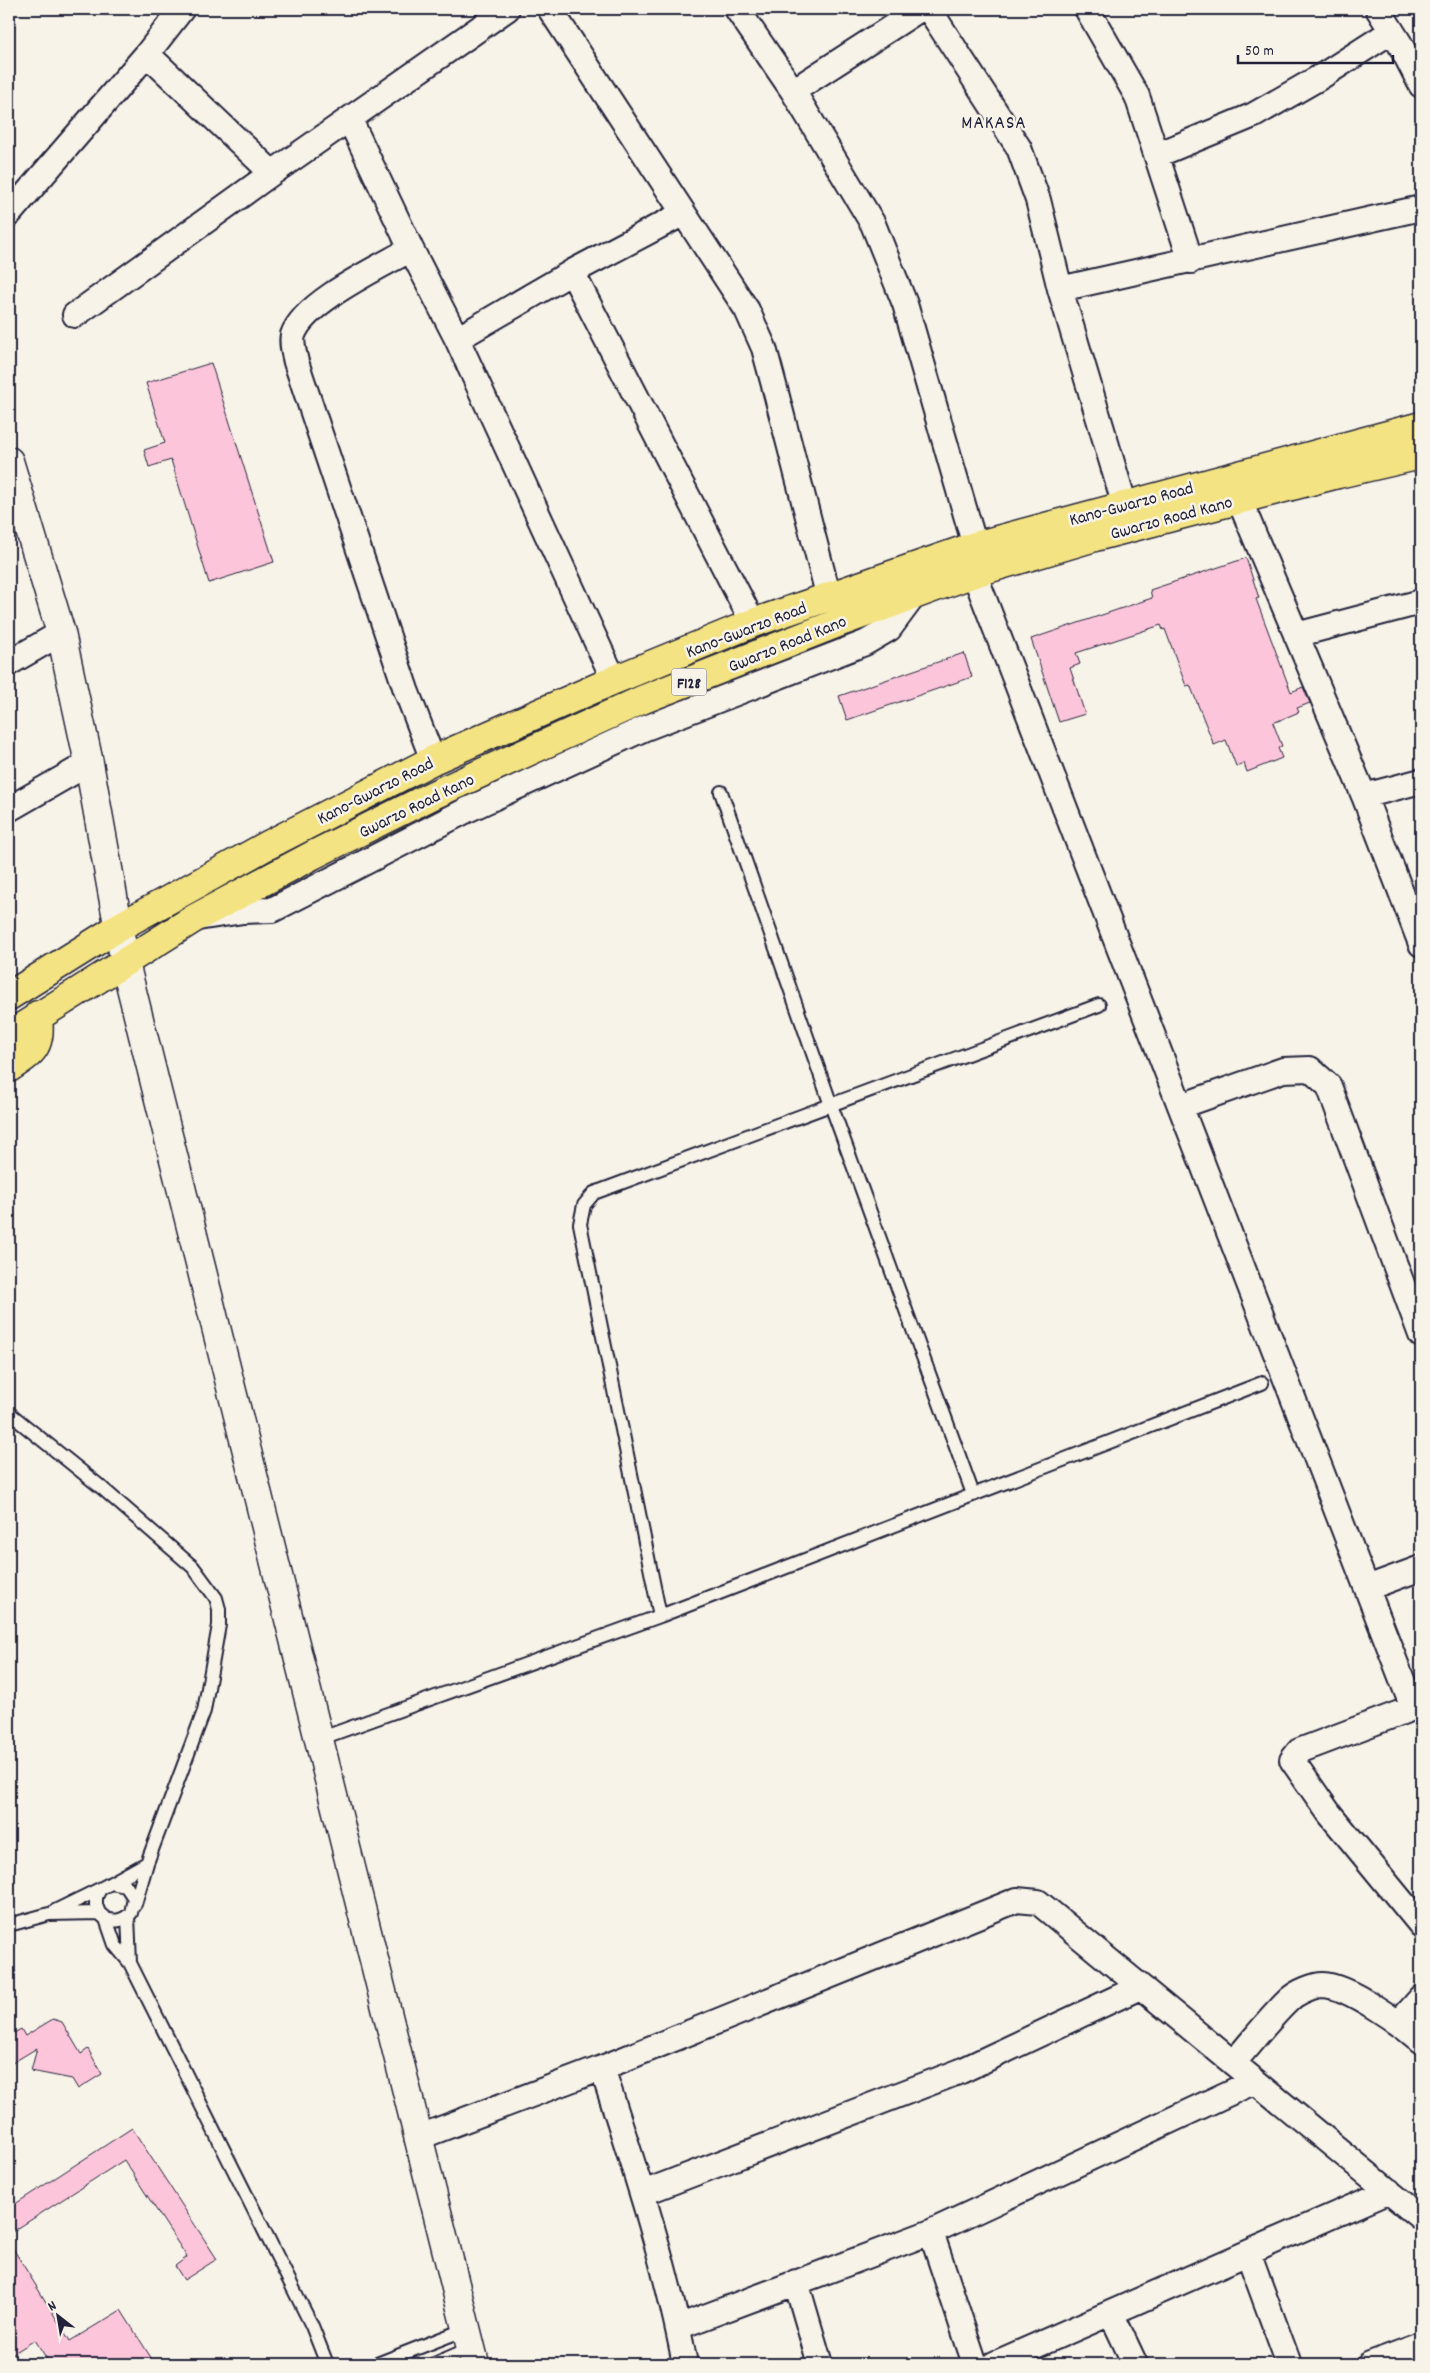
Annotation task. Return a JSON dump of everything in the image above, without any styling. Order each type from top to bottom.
[{"type":"main road","name":"Kano-Gwarzo Road","points":[[9,996],[119,927],[433,760],[614,680],[753,623],[974,546],[1421,426]]},
{"type":"main road","name":"Gwarzo Road Kano","points":[[9,1035],[195,918],[407,808],[644,699],[974,573],[1095,537],[1239,499],[1421,455]]},
{"type":"main road","points":[[9,1068],[36,1048],[40,1033],[38,1015]]},
{"type":"street","points":[[9,214],[147,54],[182,9]]},
{"type":"street","points":[[76,316],[272,173],[507,9]]},
{"type":"street","points":[[550,9],[682,214],[747,310],[764,348],[829,598]]},
{"type":"street","points":[[737,9],[793,91],[873,224],[901,295],[974,546]]},
{"type":"street","points":[[793,91],[920,9]]},
{"type":"street","points":[[929,9],[1019,148],[1038,200],[1060,289],[1125,506]]},
{"type":"street","points":[[1086,9],[1138,96],[1191,261]]},
{"type":"street","points":[[1378,9],[1421,85]]},
{"type":"street","points":[[1157,155],[1254,115],[1322,76],[1392,31]]},
{"type":"street","points":[[147,54],[272,173]]},
{"type":"street","points":[[350,120],[410,249],[457,339],[614,680]]},
{"type":"street","points":[[1060,289],[1191,261],[1314,230],[1421,208]]},
{"type":"street","points":[[457,339],[572,272],[682,214]]},
{"type":"street","points":[[410,249],[320,302],[298,324],[292,337],[296,362],[406,690],[433,760]]},
{"type":"street","points":[[572,272],[753,623]]},
{"type":"street","points":[[9,461],[62,633],[89,763],[124,963],[470,2347]]},
{"type":"street","points":[[1239,499],[1364,796],[1421,944]]},
{"type":"street","points":[[974,573],[1367,1588],[1419,1707],[1299,1751],[1292,1760],[1329,1813],[1421,1925]]},
{"type":"street","points":[[1296,635],[1421,602]]},
{"type":"street","points":[[9,663],[62,633]]},
{"type":"street","points":[[9,809],[89,763]]},
{"type":"street","points":[[1364,796],[1421,780]]},
{"type":"street","points":[[1181,1106],[1283,1070],[1310,1069],[1329,1086],[1421,1335]]},
{"type":"street","points":[[1367,1588],[1421,1568]]},
{"type":"street","points":[[418,2138],[602,2068],[1017,1900],[1038,1902],[1421,2218]]},
{"type":"street","points":[[1233,2063],[1292,1997],[1322,1985],[1339,1988],[1399,2023],[1421,2041]]},
{"type":"street","points":[[643,2193],[962,2071],[1140,1987]]},
{"type":"street","points":[[1399,2023],[1421,1998]]},
{"type":"street","points":[[602,2068],[643,2193],[678,2327],[685,2364]]},
{"type":"street","points":[[678,2327],[931,2232],[1255,2081]]},
{"type":"street","points":[[994,2364],[1389,2192]]},
{"type":"street","points":[[931,2232],[975,2364]]},
{"type":"street","points":[[1248,2253],[1289,2364]]},
{"type":"street","points":[[796,2282],[820,2364]]},
{"type":"street","points":[[1111,2313],[1135,2364]]},
{"type":"street","points":[[1370,2364],[1421,2345]]},
{"type":"lane","points":[[721,792],[831,1105],[973,1494]]},
{"type":"lane","points":[[660,1616],[580,1224],[584,1205],[594,1193],[1098,1005]]},
{"type":"lane","points":[[319,1739],[660,1616],[1262,1383]]},
{"type":"lane","points":[[9,1413],[102,1488],[193,1567],[216,1598],[220,1609],[204,1711],[131,1911],[113,1921],[102,1916],[49,1914]]},
{"type":"lane","points":[[9,1925],[49,1914],[147,1863]]},
{"type":"lane","points":[[130,1963],[131,1891],[126,1886],[106,1886],[96,1896],[96,1905],[114,1945],[130,1963],[312,2326],[327,2364]]},
{"type":"lane","points":[[377,2364],[470,2347]]},
{"type":"lane","points":[[434,2364],[470,2347]]},
{"type":"building","points":[[211,363],[274,562],[209,583],[171,460],[149,467],[144,450],[165,443],[146,383]]},
{"type":"building","points":[[1246,558],[1259,598],[1256,599],[1291,692],[1303,687],[1310,703],[1297,708],[1299,712],[1273,723],[1282,746],[1278,748],[1282,758],[1247,772],[1244,763],[1236,766],[1226,740],[1214,745],[1190,685],[1186,686],[1165,629],[1163,630],[1161,625],[1076,653],[1080,664],[1070,668],[1085,714],[1059,722],[1031,639],[1152,598],[1150,590]]},
{"type":"building","points":[[964,653],[972,677],[847,720],[839,696]]},
{"type":"building","points":[[53,2019],[62,2022],[81,2054],[88,2049],[102,2074],[78,2089],[72,2079],[31,2071],[37,2048],[9,2065],[9,2036],[21,2029],[25,2036]]},
{"type":"building","points":[[132,2128],[217,2259],[184,2280],[175,2266],[187,2257],[124,2160],[9,2234],[9,2208]]},
{"type":"building","points":[[9,2242],[70,2341],[121,2310],[155,2364],[50,2364],[35,2340],[9,2356]]},
{"type":"district","name":"MAKASA","points":[[994,121]]}]
